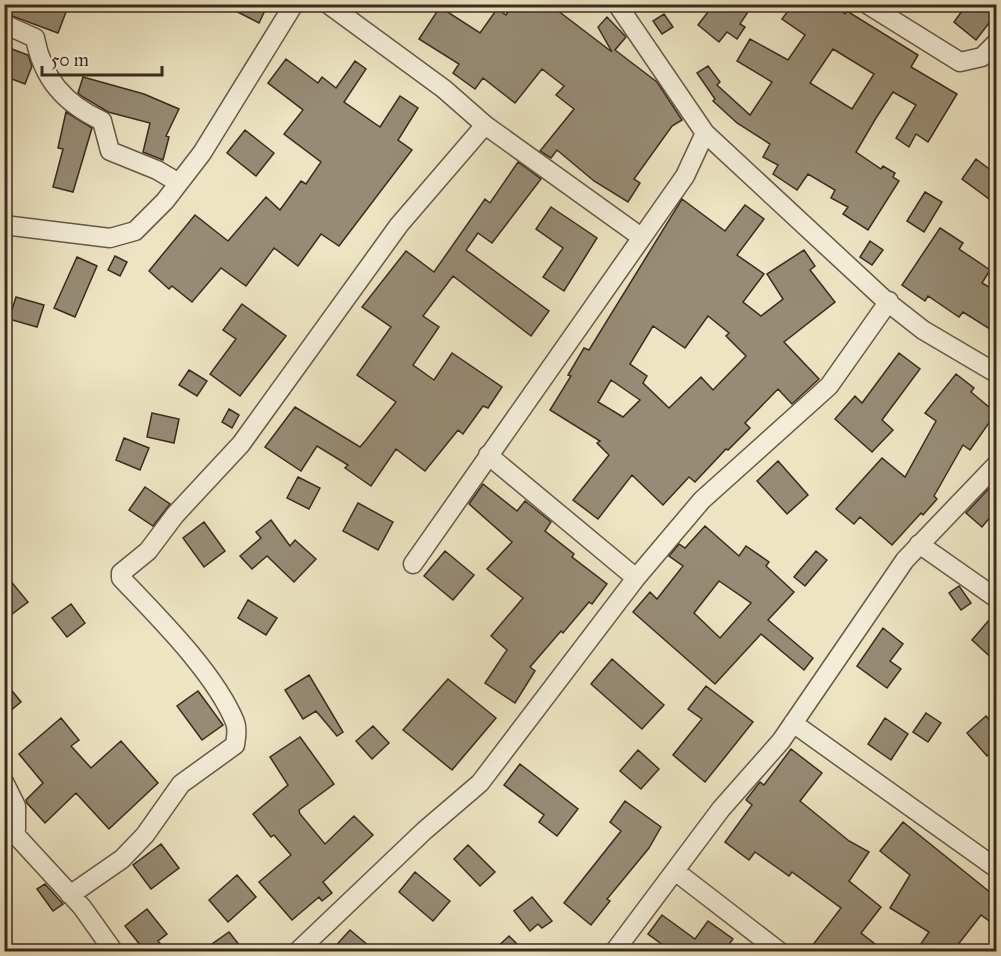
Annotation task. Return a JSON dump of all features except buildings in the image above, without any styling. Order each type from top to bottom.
[{"type":"street","points":[[4,225],[110,238],[135,231],[152,217],[202,153],[294,4]]},
{"type":"street","points":[[328,4],[444,89],[485,124],[641,237]]},
{"type":"street","points":[[617,4],[705,133],[886,301],[889,301],[923,330],[996,373]]},
{"type":"street","points":[[867,4],[960,62],[982,57],[996,43]]},
{"type":"street","points":[[4,24],[35,38],[44,68],[65,100],[102,121],[110,152],[157,170],[179,183]]},
{"type":"street","points":[[70,895],[136,846],[181,784],[235,745],[237,736],[236,724],[210,679],[121,578],[121,573],[148,551],[175,515],[241,444],[399,225],[485,124]]},
{"type":"street","points":[[413,564],[488,454],[686,176],[705,133]]},
{"type":"street","points":[[297,951],[415,839],[480,783],[636,578],[702,500],[829,386],[889,301]]},
{"type":"street","points":[[488,454],[636,578]]},
{"type":"street","points":[[614,951],[721,809],[793,723],[904,560],[996,465]]},
{"type":"street","points":[[919,544],[996,598]]},
{"type":"street","points":[[793,723],[996,868]]},
{"type":"street","points":[[4,782],[16,806],[16,830],[8,834],[70,895],[114,951]]},
{"type":"street","points":[[675,871],[780,951]]}]
